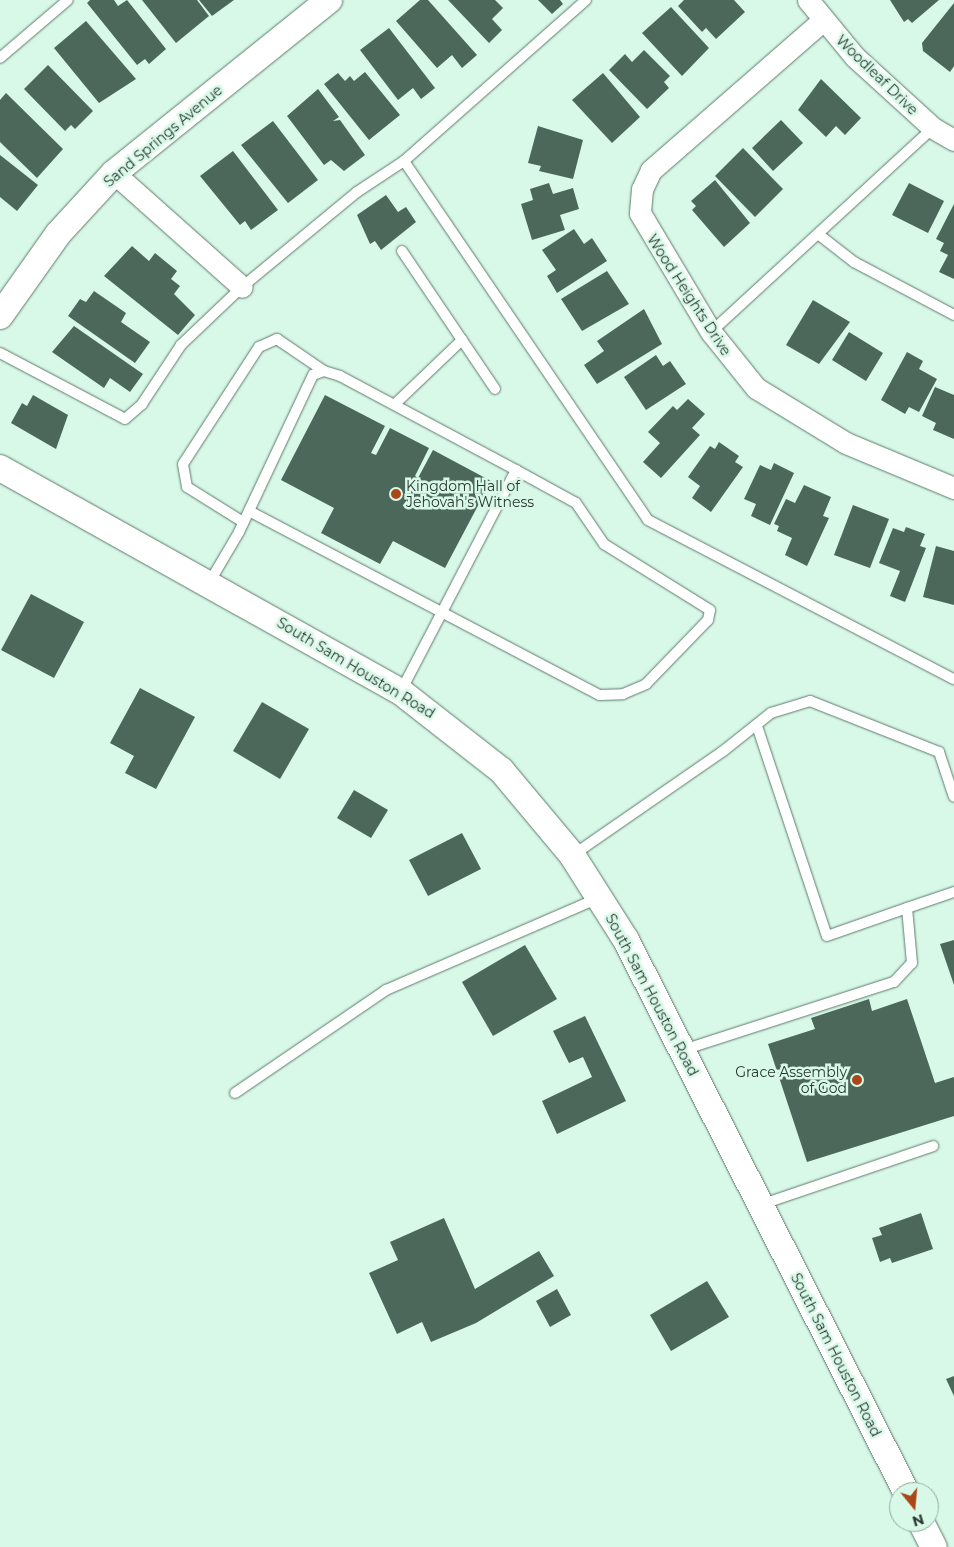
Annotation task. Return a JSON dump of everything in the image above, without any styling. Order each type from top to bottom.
[{"type":"street","name":"Sand Springs Avenue","points":[[0,316],[58,234],[114,173],[330,0]]},
{"type":"street","name":"Woodleaf Drive","points":[[808,0],[822,21],[933,128],[954,140]]},
{"type":"street","name":"Wood Heights Drive","points":[[822,21],[651,170],[642,188],[640,214],[650,237],[711,332],[756,388],[804,421],[899,468],[954,488]]},
{"type":"street","points":[[114,173],[242,287]]},
{"type":"street","name":"South Sam Houston Road","points":[[0,468],[209,583],[400,692],[502,770],[572,855],[600,898],[682,1050],[901,1482]]},
{"type":"street","points":[[927,1532],[934,1547]]},
{"type":"lane","points":[[0,58],[68,0]]},
{"type":"lane","points":[[0,353],[125,419],[142,404],[181,345],[242,287],[357,192],[404,161],[586,0]]},
{"type":"lane","points":[[711,332],[933,128]]},
{"type":"lane","points":[[404,161],[648,520],[954,679]]},
{"type":"lane","points":[[818,234],[854,262],[954,315]]},
{"type":"lane","points":[[402,251],[495,389]]},
{"type":"lane","points":[[243,522],[187,487],[183,464],[259,347],[277,339],[324,371],[395,404],[576,503],[604,544],[701,601],[710,610],[708,620],[646,684],[623,694],[600,695],[248,511]]},
{"type":"lane","points":[[395,404],[462,340]]},
{"type":"lane","points":[[209,583],[243,522],[313,375],[324,371]]},
{"type":"lane","points":[[400,692],[516,470]]},
{"type":"lane","points":[[572,855],[757,726],[771,713],[810,701],[939,752],[954,798]]},
{"type":"lane","points":[[757,726],[827,936],[954,892]]},
{"type":"lane","points":[[235,1093],[386,990],[600,898]]},
{"type":"lane","points":[[682,1050],[894,982],[912,963],[907,908]]},
{"type":"lane","points":[[759,1205],[933,1146]]},
{"type":"building","points":[[90,0],[114,0],[118,6],[127,0],[166,49],[149,64],[145,59],[137,65],[87,3]]},
{"type":"building","points":[[142,0],[197,0],[209,16],[176,43]]},
{"type":"building","points":[[199,0],[234,0],[212,16]]},
{"type":"building","points":[[420,0],[428,0],[477,55],[462,68],[452,55],[437,68],[396,21]]},
{"type":"building","points":[[448,0],[495,0],[503,8],[492,19],[502,30],[489,43]]},
{"type":"building","points":[[538,0],[560,0],[563,4],[552,14]]},
{"type":"building","points":[[684,0],[734,0],[745,12],[716,39],[706,28],[702,32],[678,6]]},
{"type":"building","points":[[890,0],[939,0],[912,23],[908,19],[904,22]]},
{"type":"building","points":[[954,3],[954,66],[950,72],[923,51],[922,43]]},
{"type":"building","points":[[671,7],[709,48],[682,76],[642,33]]},
{"type":"building","points":[[86,21],[136,79],[99,103],[54,48]]},
{"type":"building","points":[[389,28],[435,88],[421,99],[413,88],[398,100],[360,50]]},
{"type":"building","points":[[644,50],[670,76],[664,82],[669,88],[647,109],[609,70],[625,54],[632,62]]},
{"type":"building","points":[[48,65],[93,111],[75,129],[71,125],[65,131],[24,89]]},
{"type":"building","points":[[365,72],[400,115],[369,140],[324,84],[338,73],[345,81],[350,76],[354,81]]},
{"type":"building","points":[[603,73],[640,117],[612,143],[572,100]]},
{"type":"building","points":[[821,79],[861,118],[845,135],[836,126],[826,137],[798,110]]},
{"type":"building","points":[[318,89],[339,117],[333,121],[340,120],[365,155],[344,171],[331,160],[324,165],[287,116]]},
{"type":"building","points":[[6,93],[63,149],[37,178],[0,142],[0,100]]},
{"type":"building","points":[[781,120],[803,143],[773,171],[752,148]]},
{"type":"building","points":[[273,121],[318,180],[288,203],[241,145]]},
{"type":"building","points":[[538,126],[583,140],[573,179],[539,171],[541,166],[528,163]]},
{"type":"building","points":[[743,148],[783,189],[755,217],[715,176]]},
{"type":"building","points":[[233,151],[278,210],[251,230],[245,221],[240,225],[200,176]]},
{"type":"building","points":[[0,155],[38,185],[17,211],[0,197]]},
{"type":"building","points":[[715,180],[750,223],[724,247],[692,210],[696,206],[691,201]]},
{"type":"building","points":[[549,183],[553,194],[573,188],[579,209],[560,215],[565,230],[532,240],[521,204],[533,200],[530,189]]},
{"type":"building","points":[[909,183],[944,201],[928,233],[892,215]]},
{"type":"building","points":[[386,195],[398,212],[406,207],[416,222],[381,250],[375,241],[370,244],[357,215]]},
{"type":"building","points":[[954,204],[954,279],[939,272],[948,255],[940,251],[944,243],[936,239]]},
{"type":"building","points":[[574,229],[584,244],[592,238],[607,261],[557,293],[547,276],[556,270],[542,250]]},
{"type":"building","points":[[132,246],[149,261],[155,253],[177,271],[171,279],[180,286],[174,294],[195,315],[178,335],[104,276]]},
{"type":"building","points":[[607,271],[629,304],[582,331],[561,299]]},
{"type":"building","points":[[94,291],[126,313],[121,322],[150,342],[135,363],[68,316],[80,299],[86,302]]},
{"type":"building","points":[[813,300],[850,322],[819,364],[786,345]]},
{"type":"building","points":[[644,309],[662,344],[597,384],[584,365],[604,351],[597,341]]},
{"type":"building","points":[[74,326],[143,374],[130,392],[110,378],[104,388],[52,352]]},
{"type":"building","points":[[849,332],[883,353],[866,381],[832,360]]},
{"type":"building","points":[[907,352],[923,361],[919,369],[937,379],[919,412],[909,407],[905,414],[881,400]]},
{"type":"building","points":[[656,355],[663,366],[670,361],[686,384],[646,410],[624,377]]},
{"type":"building","points":[[935,387],[954,395],[954,439],[933,430],[936,423],[922,416]]},
{"type":"building","points":[[33,395],[68,415],[56,449],[11,423],[22,403],[27,406]]},
{"type":"building","name":"Kingdom Hall of Jehovah's Witness","points":[[325,395],[385,426],[371,453],[376,455],[390,428],[429,448],[415,476],[418,478],[433,450],[491,481],[445,568],[393,541],[380,564],[321,533],[334,508],[281,480]]},
{"type":"building","points":[[688,399],[705,414],[692,428],[700,435],[661,478],[643,462],[660,443],[648,432],[673,406],[677,410]]},
{"type":"building","points":[[719,442],[739,456],[735,462],[743,467],[711,512],[692,498],[700,486],[688,477],[710,446],[715,449]]},
{"type":"building","points":[[774,463],[794,473],[770,525],[751,516],[756,504],[744,499],[760,465],[771,470]]},
{"type":"building","points":[[804,485],[831,497],[823,516],[829,518],[807,566],[785,555],[792,538],[777,531],[779,526],[774,524],[786,499],[795,503]]},
{"type":"building","points":[[853,505],[889,519],[870,568],[834,555]]},
{"type":"building","points":[[906,527],[925,534],[920,546],[926,548],[905,602],[890,596],[900,571],[879,563],[893,528],[904,532]]},
{"type":"building","points":[[936,546],[954,551],[954,605],[923,597]]},
{"type":"building","points":[[31,594],[84,622],[54,678],[1,650]]},
{"type":"building","points":[[140,688],[195,717],[156,789],[125,773],[134,756],[110,743]]},
{"type":"building","points":[[262,702],[309,729],[280,779],[233,751]]},
{"type":"building","points":[[354,790],[388,810],[371,838],[337,818]]},
{"type":"building","points":[[462,833],[481,869],[428,896],[409,860]]},
{"type":"building","points":[[954,940],[954,985],[940,944]]},
{"type":"building","points":[[525,945],[557,999],[493,1036],[462,982]]},
{"type":"building","name":"Grace Assembly of God","points":[[869,999],[872,1011],[907,999],[935,1083],[954,1077],[954,1116],[807,1162],[768,1044],[815,1029],[811,1018]]},
{"type":"building","points":[[585,1016],[626,1101],[557,1134],[542,1101],[592,1077],[583,1057],[569,1063],[553,1031]]},
{"type":"building","points":[[921,1213],[933,1249],[892,1263],[890,1258],[880,1262],[872,1238],[882,1235],[879,1228]]},
{"type":"building","points":[[444,1218],[475,1289],[539,1251],[554,1276],[476,1323],[431,1342],[422,1322],[397,1334],[369,1273],[398,1260],[390,1242]]},
{"type":"building","points":[[707,1281],[729,1317],[671,1351],[650,1315]]},
{"type":"building","points":[[557,1289],[571,1315],[550,1327],[536,1301]]},
{"type":"building","points":[[954,1376],[954,1396],[946,1379]]},
{"type":"place","name":"Kingdom Hall of Jehovah's Witness","points":[[396,494]]},
{"type":"place","name":"Grace Assembly of God","points":[[857,1080]]}]
